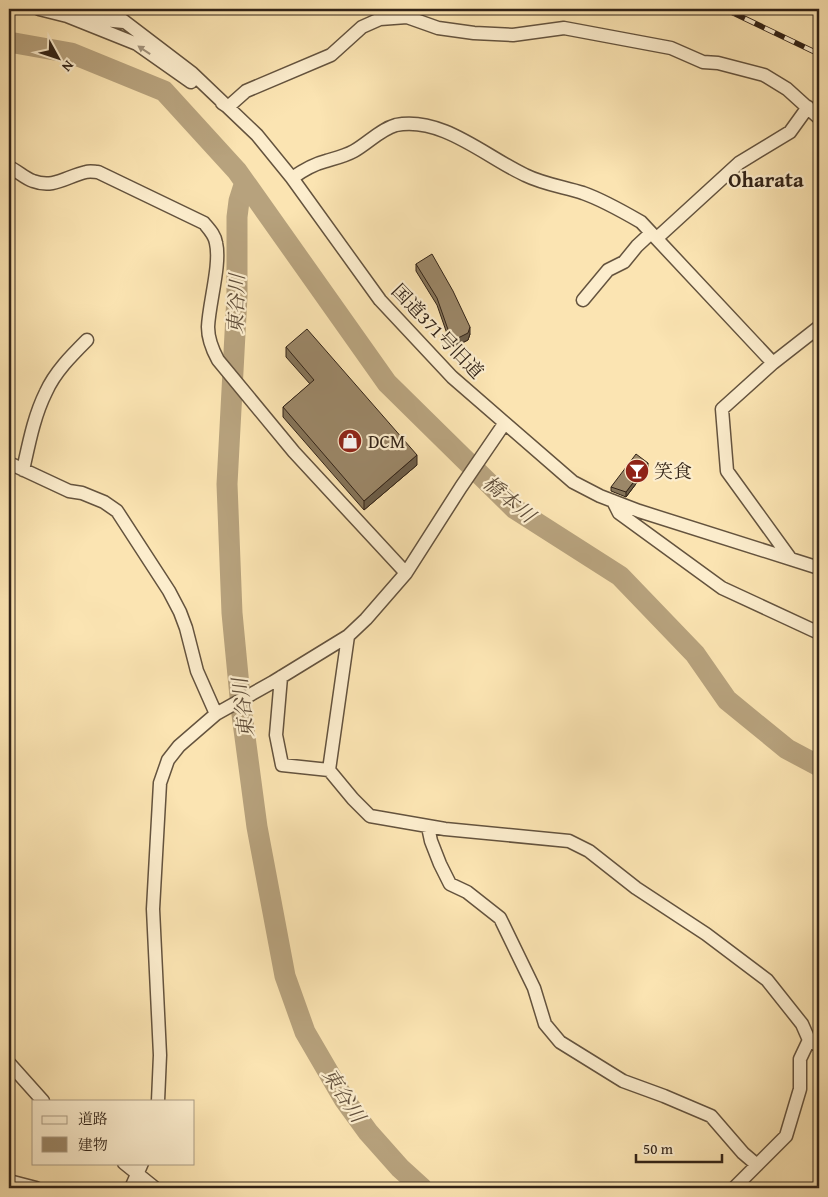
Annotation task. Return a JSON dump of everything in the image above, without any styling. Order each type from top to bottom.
[{"type":"street","points":[[39,9],[67,16],[127,23]]},
{"type":"street","points":[[67,16],[78,9]]},
{"type":"street","name":"国道371号旧道","points":[[108,9],[192,73],[257,134],[292,178],[380,300],[430,355],[504,424],[573,482],[613,501],[819,568]]},
{"type":"street","points":[[67,16],[136,44],[228,107],[246,91],[301,66],[332,55],[362,27],[380,19],[407,17],[438,28],[474,33],[513,35],[564,28],[671,48],[703,62],[764,75],[787,89],[819,118]]},
{"type":"street","points":[[583,300],[608,270],[624,262],[637,246],[714,188],[739,163],[790,132],[808,107]]},
{"type":"street","points":[[292,178],[324,161],[339,158],[355,150],[375,136],[395,126],[418,124],[439,130],[466,141],[526,176],[584,194],[615,207],[641,222],[773,363]]},
{"type":"street","points":[[9,167],[35,182],[46,183],[59,183],[86,172],[98,172],[204,223],[212,231],[216,242],[217,257],[208,328],[210,344],[218,360],[294,452],[406,573]]},
{"type":"street","points":[[790,558],[727,471],[722,409],[773,363],[819,327]]},
{"type":"street","points":[[23,470],[35,417],[46,391],[69,358],[86,340]]},
{"type":"street","points":[[158,1100],[160,1055],[153,910],[160,782],[168,760],[179,746],[222,711],[348,636],[366,620],[406,573],[504,424]]},
{"type":"street","points":[[9,463],[69,491],[82,493],[104,502],[117,511],[180,612],[197,671],[222,711]]},
{"type":"street","points":[[613,501],[619,512],[722,588],[819,633]]},
{"type":"street","points":[[329,770],[348,636]]},
{"type":"street","points":[[277,680],[276,735],[282,765],[329,770],[370,816],[428,826],[569,841],[589,851],[636,888],[706,934],[768,980],[802,1024],[814,1043],[800,1059],[800,1089],[786,1136],[734,1188]]},
{"type":"street","points":[[428,826],[431,842],[450,884],[467,892],[500,918],[534,988],[545,1024],[560,1042],[622,1081],[711,1116],[743,1153],[757,1165]]},
{"type":"street","points":[[9,1063],[42,1100]]},
{"type":"street","points":[[127,1164],[140,1168],[155,1188]]},
{"type":"street","points":[[131,1188],[140,1168]]},
{"type":"street","points":[[9,1181],[36,1188]]},
{"type":"building","points":[[432,254],[453,291],[470,327],[468,333],[452,341],[437,298],[416,264]]},
{"type":"building","name":"DCM","points":[[307,329],[417,455],[364,501],[283,407],[314,380],[286,347]]},
{"type":"building","points":[[636,454],[648,463],[626,492],[611,487]]},
{"type":"waterway","name":"橋本川","points":[[9,42],[71,53],[164,91],[237,171],[387,383],[515,509],[620,576],[695,654],[727,700],[787,749],[819,766]]},
{"type":"waterway","name":"東谷川","points":[[245,182],[239,201],[237,217],[237,296],[227,484],[232,613],[241,707],[257,827],[285,976],[305,1032],[344,1099],[368,1132],[400,1168],[422,1188]]},
{"type":"railway","points":[[725,9],[819,54]]},
{"type":"place","name":"DCM","points":[[350,441]]},
{"type":"place","name":"笑食","points":[[637,471]]},
{"type":"district","name":"Oharata","points":[[766,180]]}]
